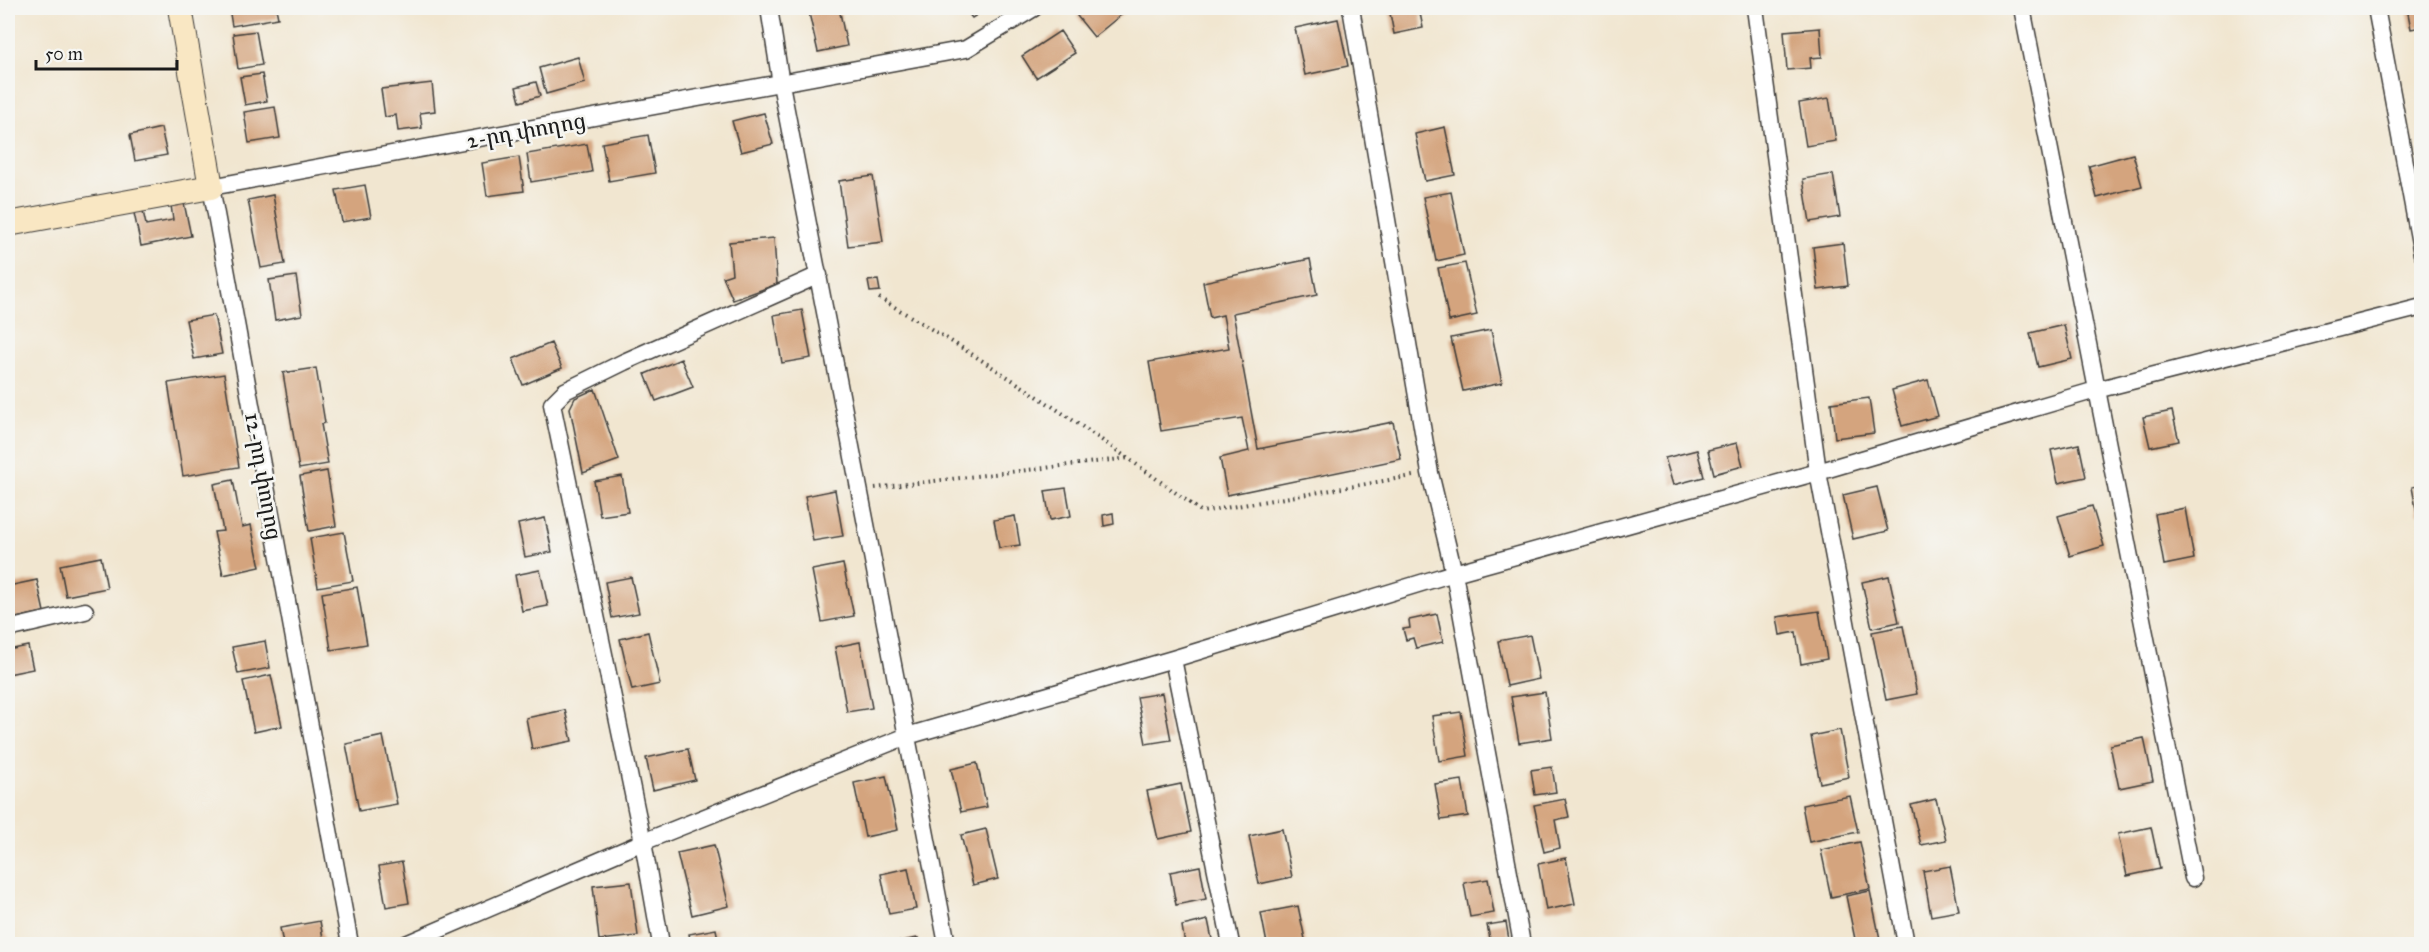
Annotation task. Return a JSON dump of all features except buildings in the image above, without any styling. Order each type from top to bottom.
[{"type":"street","name":"12-րդ փողոց","points":[[180,8],[350,945]]},
{"type":"street","points":[[769,8],[781,84],[947,945]]},
{"type":"street","name":"2-րդ փողոց","points":[[8,224],[966,49],[1034,8]]},
{"type":"street","points":[[1351,8],[1430,473],[1454,573],[1522,945]]},
{"type":"street","points":[[1755,8],[1818,472],[1906,945]]},
{"type":"street","points":[[2022,8],[2193,878]]},
{"type":"street","points":[[2376,8],[2421,254]]},
{"type":"street","points":[[661,945],[643,842],[552,404],[565,391],[624,362],[819,275]]},
{"type":"street","points":[[406,945],[643,842],[907,736],[1173,659],[1454,573],[1818,472],[2096,390],[2421,307]]},
{"type":"street","points":[[8,629],[85,611]]},
{"type":"street","points":[[1173,659],[1231,945]]},
{"type":"path","points":[[879,298],[970,351],[1129,458],[1202,512],[1430,473]]},
{"type":"path","points":[[860,490],[1129,458]]}]
